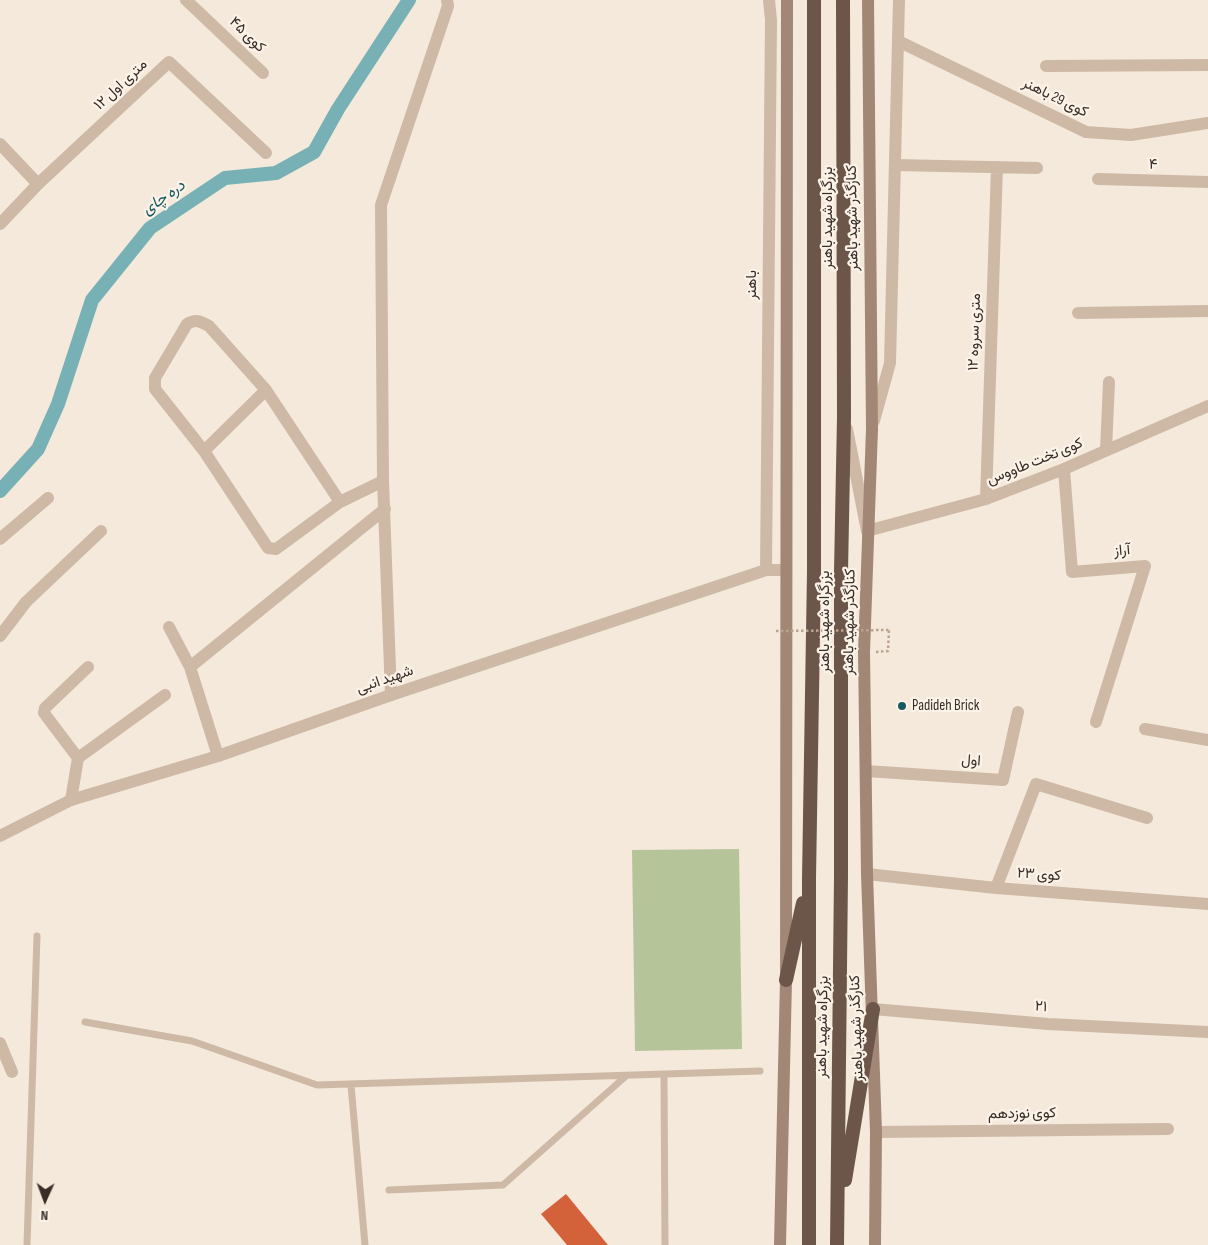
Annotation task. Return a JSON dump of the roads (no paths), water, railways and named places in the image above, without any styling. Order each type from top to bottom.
[{"type":"highway","name":"بزرگراه شهید باهنر","points":[[809,1245],[809,878],[814,572],[814,0]]},
{"type":"highway","name":"بزرگراه شهید باهنر","points":[[837,1245],[841,876],[841,572],[844,417],[843,0]]},
{"type":"highway","points":[[786,980],[809,878]]},
{"type":"highway","points":[[837,1226],[873,1009]]},
{"type":"main road","points":[[780,1245],[786,980],[787,0]]},
{"type":"main road","name":"کنارگذر شهید باهنر","points":[[868,0],[872,429],[864,652],[867,874],[876,1132],[875,1245]]},
{"type":"street","name":"کوی ۴۵","points":[[186,0],[263,73]]},
{"type":"street","points":[[391,695],[384,481],[381,205],[448,6],[447,0]]},
{"type":"street","name":"باهنر","points":[[766,570],[771,20],[769,0]]},
{"type":"street","points":[[872,429],[890,363],[899,0]]},
{"type":"street","name":"کوی 29 باهنر","points":[[898,41],[1086,132],[1131,135],[1208,122]]},
{"type":"street","name":"۱۲ متری اول","points":[[0,224],[38,184],[169,62],[266,153]]},
{"type":"street","points":[[1046,66],[1208,65]]},
{"type":"street","points":[[0,144],[38,184]]},
{"type":"street","points":[[895,165],[1037,168]]},
{"type":"street","name":"۱۲ متری سروه","points":[[986,499],[997,167]]},
{"type":"street","name":"۴","points":[[1098,179],[1208,182]]},
{"type":"street","points":[[1078,313],[1208,311]]},
{"type":"street","points":[[340,502],[266,390],[208,326],[200,320],[193,320],[187,324],[155,378],[155,389],[204,451],[268,548],[276,549],[340,502],[384,481]]},
{"type":"street","points":[[1106,450],[1109,382]]},
{"type":"street","points":[[204,451],[266,390]]},
{"type":"street","name":"کوی تخت طاووس","points":[[867,531],[986,499],[1064,469],[1208,406]]},
{"type":"street","points":[[844,417],[867,531]]},
{"type":"street","name":"آراز","points":[[1064,469],[1072,572],[1145,566],[1096,722]]},
{"type":"street","points":[[0,538],[48,498]]},
{"type":"street","points":[[190,667],[385,509]]},
{"type":"street","points":[[0,636],[26,602],[101,531]]},
{"type":"street","name":"شهید انبی","points":[[0,836],[70,800],[218,756],[391,695],[766,570],[786,570]]},
{"type":"street","points":[[169,626],[190,667],[218,756]]},
{"type":"street","points":[[78,758],[44,713],[45,708],[88,667]]},
{"type":"street","points":[[70,800],[78,758],[165,695]]},
{"type":"street","name":"اول","points":[[866,771],[1004,780],[1018,712]]},
{"type":"street","points":[[1146,729],[1208,740]]},
{"type":"street","points":[[996,888],[1036,784],[1147,818]]},
{"type":"street","name":"کوی ۲۳","points":[[867,874],[996,888],[1208,904]]},
{"type":"street","name":"۲۱","points":[[873,1009],[1048,1024],[1208,1032]]},
{"type":"street","points":[[0,1043],[12,1072]]},
{"type":"street","name":"کوی نوزدهم","points":[[876,1132],[1168,1129]]},
{"type":"lane","points":[[27,1245],[37,936]]},
{"type":"lane","points":[[85,1022],[192,1041],[317,1085],[760,1071]]},
{"type":"lane","points":[[664,1075],[665,1245]]},
{"type":"lane","points":[[389,1190],[503,1185],[626,1076]]},
{"type":"lane","points":[[351,1085],[365,1245]]},
{"type":"waterway","name":"دره چای","points":[[0,491],[38,449],[58,404],[92,300],[150,228],[225,178],[276,173],[314,152],[338,109],[409,0]]},
{"type":"place","name":"Padideh Brick","points":[[902,706]]}]
